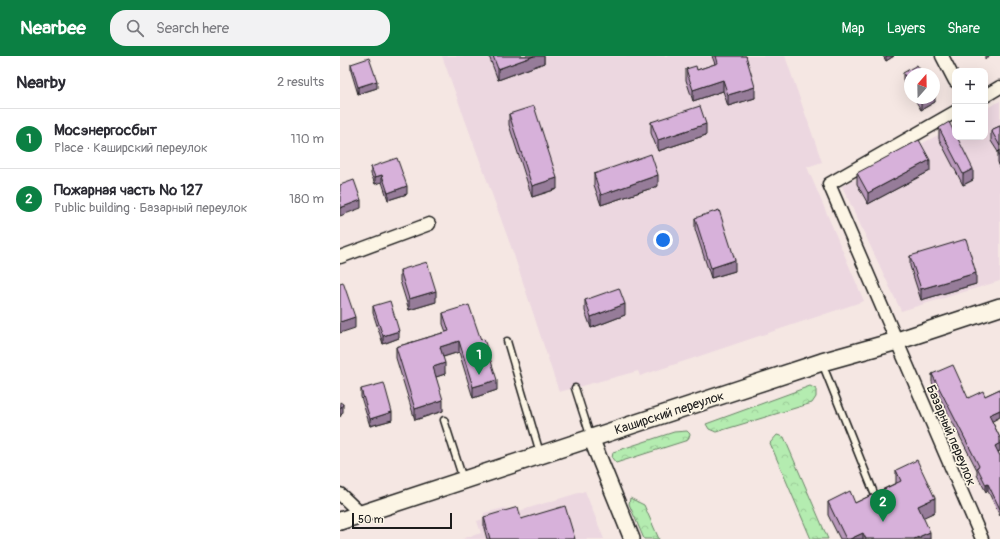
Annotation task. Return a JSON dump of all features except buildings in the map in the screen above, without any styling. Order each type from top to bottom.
[{"type":"main road","name":"Каширский переулок","points":[[340,521],[822,362],[897,341],[1000,307]]},
{"type":"street","points":[[942,56],[952,75]]},
{"type":"street","points":[[988,94],[1000,87]]},
{"type":"street","name":"Базарный переулок","points":[[952,114],[828,184],[982,539]]},
{"type":"street","points":[[340,257],[428,224]]},
{"type":"street","points":[[591,438],[632,539]]},
{"type":"street","points":[[340,494],[361,514]]},
{"type":"lane","points":[[507,341],[541,454]]},
{"type":"lane","points":[[822,362],[876,498]]},
{"type":"lane","points":[[575,388],[591,438]]},
{"type":"lane","points":[[444,420],[463,480]]},
{"type":"shaded area","points":[[442,56],[785,56],[822,162],[807,167],[864,301],[640,376],[638,371],[559,392],[514,255]]},
{"type":"shaded area","points":[[1000,101],[1000,281],[901,311],[842,186],[952,128],[952,140],[988,140],[988,107]]},
{"type":"shaded area","points":[[585,491],[604,539],[462,539],[481,533],[477,521],[483,519],[484,513],[504,508],[519,511]]},
{"type":"green space","points":[[810,386],[816,389],[816,397],[812,403],[716,432],[709,429],[706,424]]},
{"type":"green space","points":[[687,431],[690,434],[688,440],[616,463],[612,458],[613,452],[674,432]]},
{"type":"green space","points":[[777,435],[784,437],[828,539],[811,539],[770,443]]},
{"type":"green space","points":[[630,498],[644,505],[659,539],[644,539],[629,504]]},
{"type":"place","name":"Мосэнергосбыт","points":[[479,375]]},
{"type":"place","name":"Пожарная часть № 127","points":[[883,522]]}]
